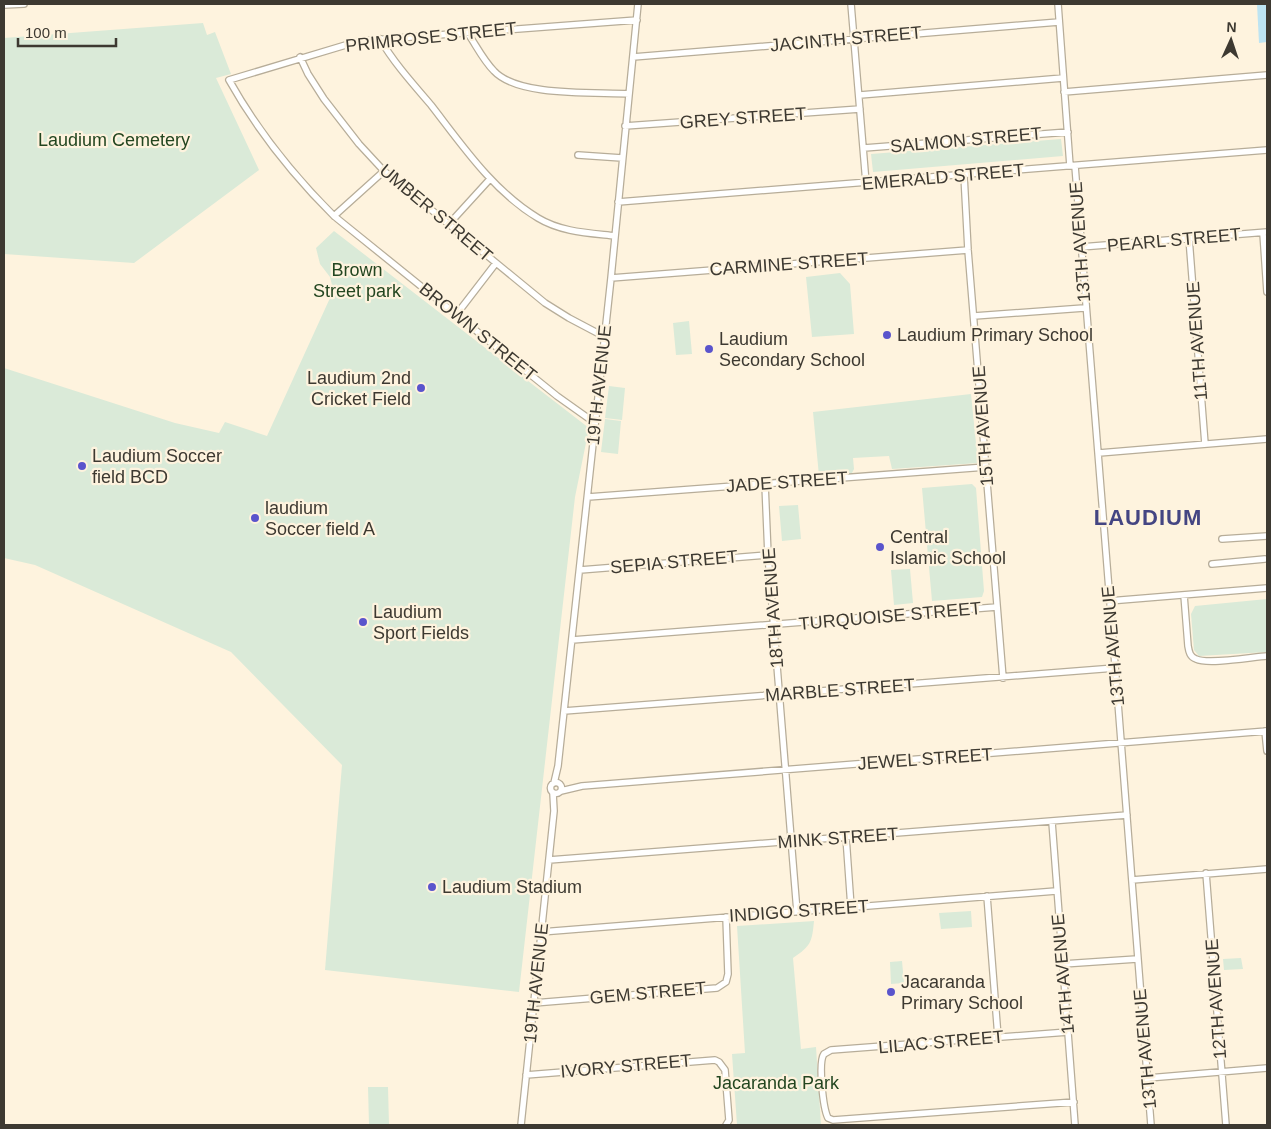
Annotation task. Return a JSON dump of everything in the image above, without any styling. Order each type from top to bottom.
[{"type":"street","points":[[4,5],[24,4]]},
{"type":"street","name":"19TH AVENUE","points":[[521,1125],[558,788],[558,766],[605,336],[638,4]]},
{"type":"street","points":[[851,4],[866,183]]},
{"type":"street","name":"13TH AVENUE","points":[[1058,4],[1064,92],[1081,247],[1084,308],[1098,453],[1151,1125]]},
{"type":"street","name":"PRIMROSE STREET","points":[[229,80],[344,44],[380,39],[637,20]]},
{"type":"street","name":"JACINTH STREET","points":[[634,56],[1059,22]]},
{"type":"street","points":[[468,32],[494,72],[512,83],[542,90],[629,94]]},
{"type":"street","points":[[380,39],[405,74],[490,179],[524,208],[552,225],[583,233],[615,236]]},
{"type":"street","name":"UMBER STREET","points":[[300,57],[324,99],[359,144],[384,171],[496,264],[558,312],[605,336]]},
{"type":"street","points":[[1064,92],[1267,75]]},
{"type":"street","points":[[860,95],[1063,78]]},
{"type":"street","name":"BROWN STREET","points":[[229,80],[262,133],[334,216],[557,396],[595,422]]},
{"type":"street","name":"GREY STREET","points":[[625,126],[860,109]]},
{"type":"street","name":"SALMON STREET","points":[[864,148],[1068,132]]},
{"type":"street","name":"EMERALD STREET","points":[[618,202],[1267,150]]},
{"type":"street","points":[[578,156],[622,158]]},
{"type":"street","points":[[334,216],[384,171]]},
{"type":"street","name":"15TH AVENUE","points":[[964,175],[968,250],[1003,678]]},
{"type":"street","points":[[450,224],[490,179]]},
{"type":"street","points":[[1265,233],[1267,292]]},
{"type":"street","name":"PEARL STREET","points":[[1081,247],[1265,233]]},
{"type":"street","name":"11TH AVENUE","points":[[1189,238],[1206,444]]},
{"type":"street","name":"CARMINE STREET","points":[[611,278],[968,250]]},
{"type":"street","points":[[456,315],[496,264]]},
{"type":"street","points":[[974,316],[1084,308]]},
{"type":"street","points":[[1098,453],[1267,439]]},
{"type":"street","name":"JADE STREET","points":[[588,497],[986,466]]},
{"type":"street","name":"18TH AVENUE","points":[[765,484],[768,554],[797,912]]},
{"type":"street","points":[[1222,539],[1267,536]]},
{"type":"street","name":"SEPIA STREET","points":[[580,570],[768,554]]},
{"type":"street","points":[[1212,564],[1265,559]]},
{"type":"street","points":[[1109,601],[1267,588]]},
{"type":"street","points":[[1184,595],[1188,646],[1194,658],[1207,661],[1267,656]]},
{"type":"street","name":"TURQUOISE STREET","points":[[572,640],[997,607]]},
{"type":"street","name":"MARBLE STREET","points":[[564,711],[1115,668]]},
{"type":"street","points":[[1266,731],[1267,751]]},
{"type":"street","name":"JEWEL STREET","points":[[558,788],[1266,731]]},
{"type":"street","name":"MINK STREET","points":[[549,860],[1127,816]]},
{"type":"street","name":"14TH AVENUE","points":[[1052,822],[1075,1125]]},
{"type":"street","points":[[846,837],[851,907]]},
{"type":"street","points":[[1132,880],[1267,869]]},
{"type":"street","name":"12TH AVENUE","points":[[1206,873],[1226,1125]]},
{"type":"street","name":"INDIGO STREET","points":[[541,932],[1056,891]]},
{"type":"street","points":[[987,896],[998,1037]]},
{"type":"street","name":"GEM STREET","points":[[534,1003],[717,988],[726,982],[728,974],[726,917]]},
{"type":"street","points":[[1063,964],[1138,959]]},
{"type":"street","name":"LILAC STREET","points":[[1068,1032],[832,1050],[824,1054],[821,1061],[825,1109],[828,1118],[833,1120],[1074,1102]]},
{"type":"street","name":"IVORY STREET","points":[[526,1075],[715,1060],[725,1070],[729,1120],[726,1125]]},
{"type":"street","points":[[1148,1078],[1267,1068]]},
{"type":"green space","name":"Laudium Cemetery","points":[[203,23],[207,35],[215,32],[231,74],[216,78],[259,170],[134,263],[4,254],[4,38]]},
{"type":"green space","points":[[1061,139],[1063,156],[873,172],[871,154]]},
{"type":"green space","name":"Laudium Sport Fields","points":[[334,231],[589,428],[575,497],[519,992],[325,970],[342,765],[231,652],[35,565],[4,558],[4,368],[175,423],[219,433],[225,422],[267,436],[333,289],[330,277],[320,264],[316,248]]},
{"type":"green space","points":[[840,273],[850,284],[854,334],[812,337],[806,277]]},
{"type":"green space","points":[[689,321],[692,354],[676,355],[673,323]]},
{"type":"green space","points":[[609,386],[625,388],[622,420],[605,418]]},
{"type":"green space","points":[[971,394],[978,463],[892,469],[889,456],[853,458],[854,469],[852,473],[819,476],[813,412]]},
{"type":"green space","points":[[605,419],[621,421],[618,454],[601,452]]},
{"type":"green space","points":[[972,484],[976,488],[984,591],[982,597],[932,601],[922,488]]},
{"type":"green space","points":[[798,505],[801,539],[782,541],[779,506]]},
{"type":"green space","points":[[910,569],[913,603],[894,605],[891,570]]},
{"type":"green space","points":[[1267,599],[1267,652],[1199,656],[1194,650],[1191,614],[1195,606]]},
{"type":"green space","points":[[971,911],[972,927],[941,929],[939,913]]},
{"type":"green space","name":"Jacaranda Park","points":[[814,921],[807,947],[793,958],[801,1049],[816,1047],[821,1125],[737,1125],[732,1054],[745,1053],[737,926]]},
{"type":"green space","points":[[1241,958],[1243,969],[1224,970],[1223,959]]},
{"type":"green space","points":[[902,961],[904,983],[891,984],[890,962]]},
{"type":"green space","points":[[368,1087],[388,1087],[389,1125],[369,1125]]},
{"type":"water","points":[[1257,4],[1267,4],[1267,42],[1259,43]]},
{"type":"place","name":"Laudium Primary School","points":[[887,335]]},
{"type":"place","name":"Laudium Secondary School","points":[[709,349]]},
{"type":"place","name":"Laudium 2nd Cricket Field","points":[[421,388]]},
{"type":"place","name":"Laudium Soccer field BCD","points":[[82,466]]},
{"type":"place","name":"laudium Soccer field A","points":[[255,518]]},
{"type":"place","name":"Central Islamic School","points":[[880,547]]},
{"type":"place","name":"Laudium Sport Fields","points":[[363,622]]},
{"type":"place","name":"Laudium Stadium","points":[[432,887]]},
{"type":"place","name":"Jacaranda Primary School","points":[[891,992]]},
{"type":"district","name":"LAUDIUM","points":[[1148,517]]},
{"type":"park label","name":"Brown Street park","points":[[357,280]]}]
